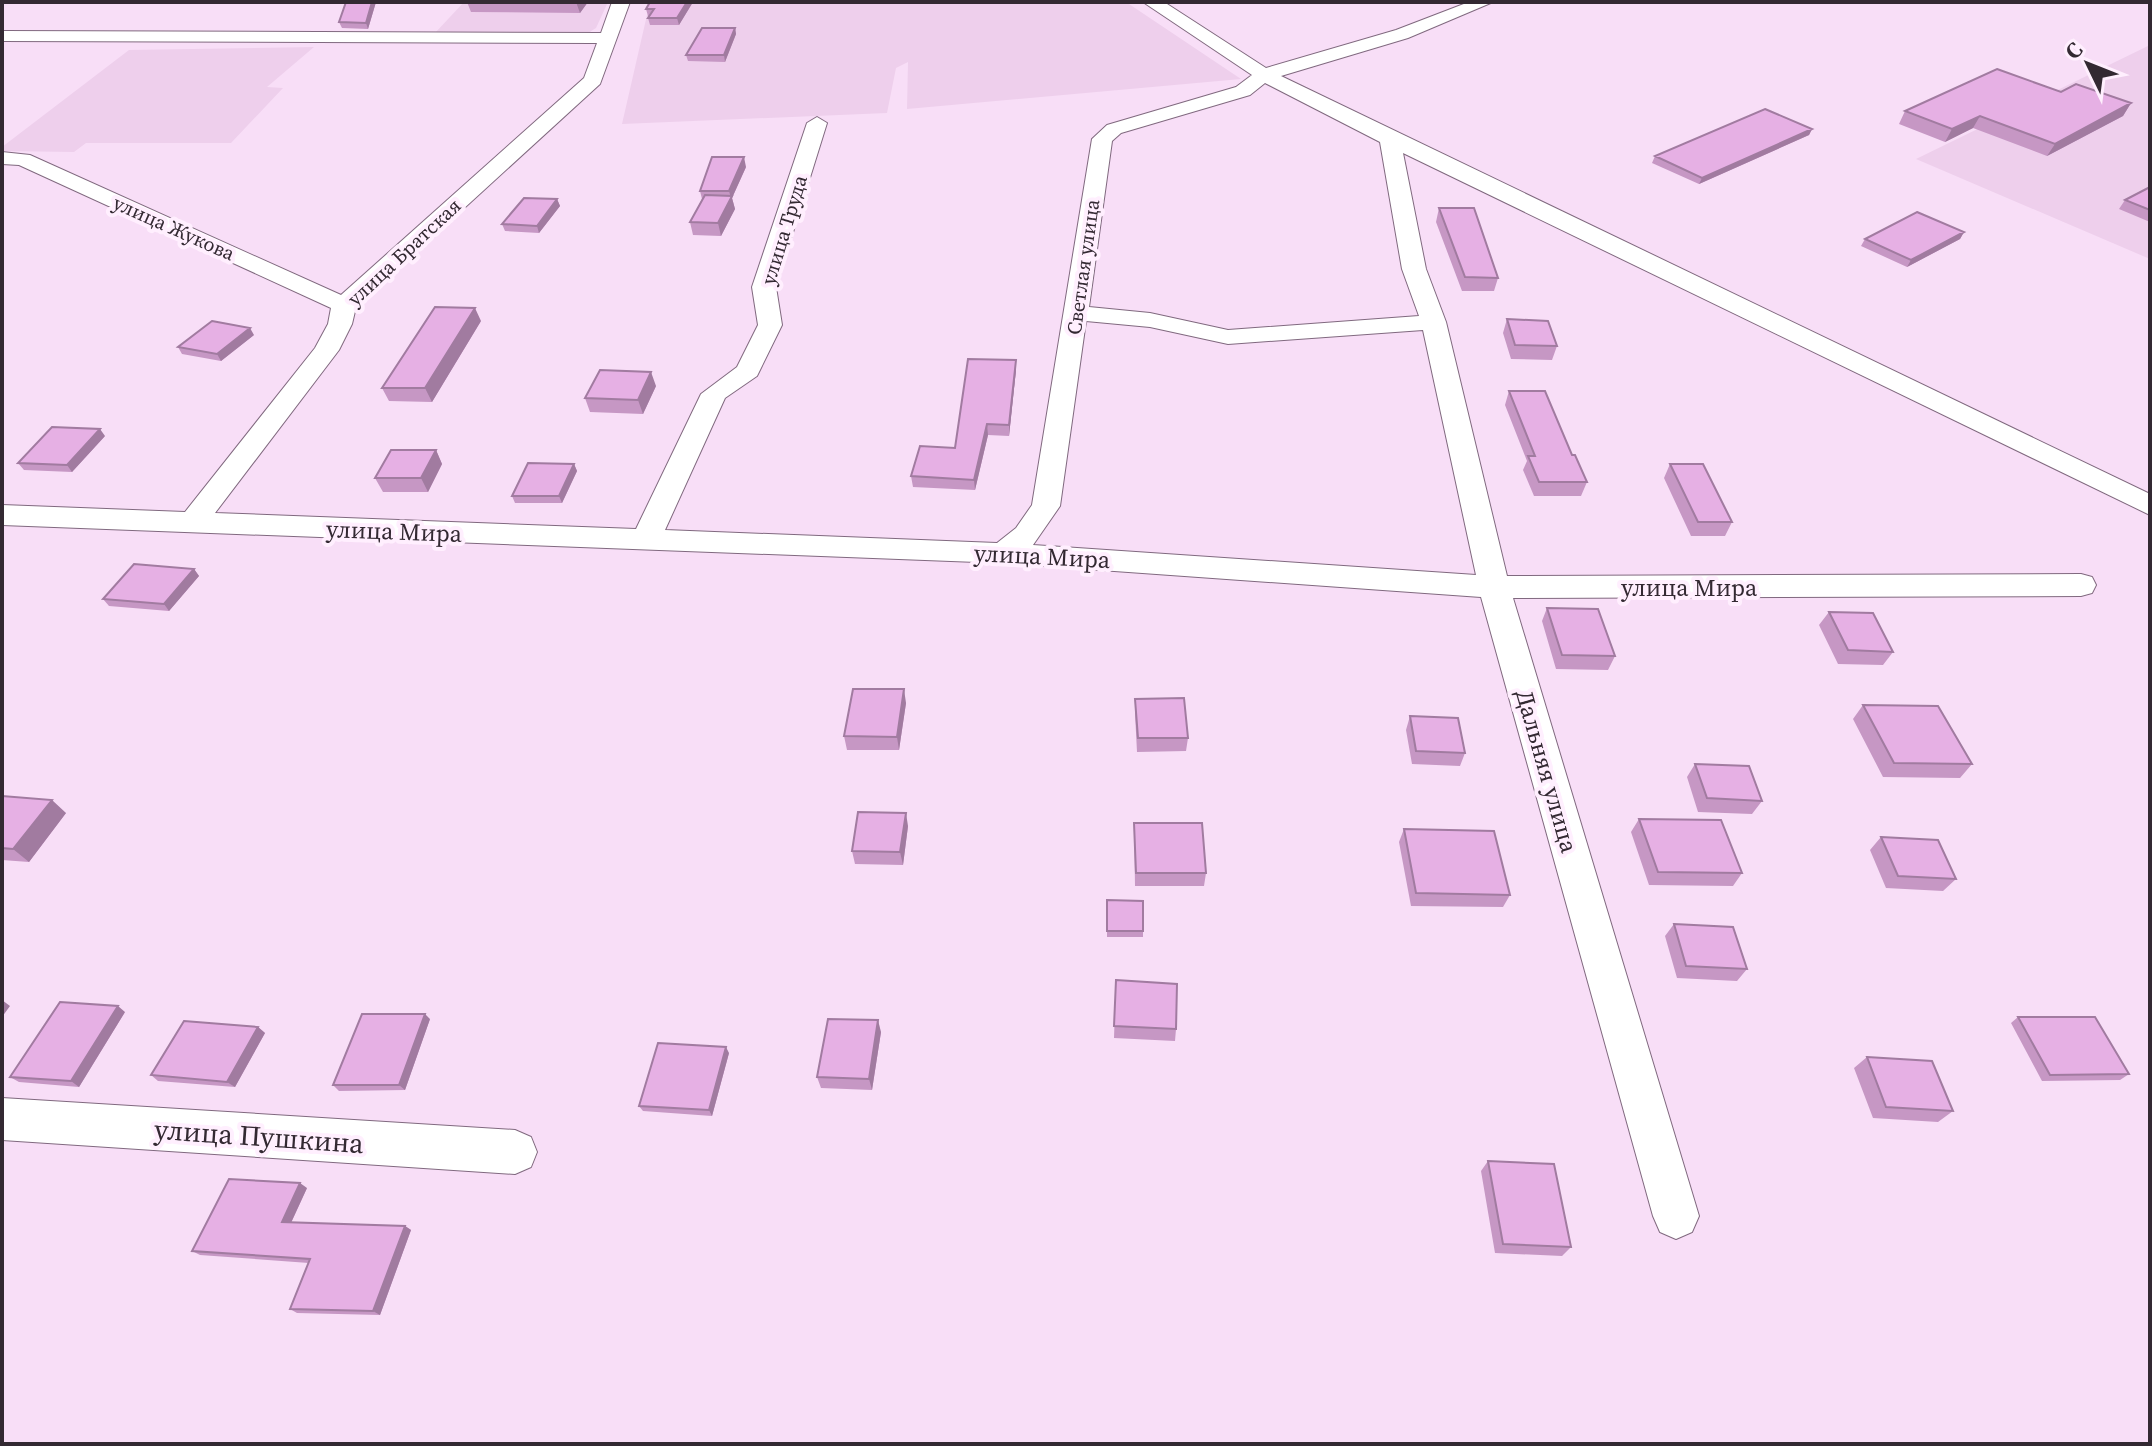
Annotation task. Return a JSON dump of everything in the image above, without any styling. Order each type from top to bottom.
[{"type":"street","name":"улица Братская","points":[[192,523],[326,350],[340,324],[344,305],[593,80],[621,2]]},
{"type":"street","points":[[1152,2],[1264,75],[1390,139],[2150,506]]},
{"type":"street","points":[[1264,75],[1402,34],[1484,2]]},
{"type":"street","points":[[2,36],[607,38]]},
{"type":"street","name":"Светлая улица","points":[[1003,553],[1026,535],[1046,506],[1102,139],[1114,129],[1243,91],[1264,75]]},
{"type":"street","name":"улица Труда","points":[[645,541],[714,394],[748,371],[770,325],[764,287],[817,123]]},
{"type":"street","name":"Дальняя улица","points":[[1390,139],[1414,269],[1434,322],[1494,587],[1676,1216]]},
{"type":"street","name":"улица Жукова","points":[[2,158],[23,159],[344,305]]},
{"type":"street","points":[[1077,313],[1150,320],[1228,337],[1434,322]]},
{"type":"street","name":"улица Мира","points":[[2,515],[1003,553],[1494,587],[2081,585]]},
{"type":"street","name":"улица Пушкина","points":[[2,1119],[515,1152]]},
{"type":"shaded area","points":[[464,2],[608,2],[596,28],[588,33],[435,33]]},
{"type":"shaded area","points":[[657,2],[1126,2],[1241,79],[907,109],[908,62],[896,68],[887,113],[622,124],[647,15]]},
{"type":"shaded area","points":[[2150,45],[2150,259],[1916,159]]},
{"type":"shaded area","points":[[314,47],[267,87],[283,88],[231,143],[86,143],[74,152],[2,151],[2,147],[129,50]]},
{"type":"building","points":[[346,2],[372,2],[366,23],[339,22]]},
{"type":"building","points":[[650,2],[687,2],[677,18],[648,18],[654,9],[646,9]]},
{"type":"building","points":[[702,28],[735,28],[724,55],[686,55]]},
{"type":"building","points":[[1997,69],[2061,92],[2076,84],[2131,103],[2055,144],[1980,116],[1952,129],[1905,111]]},
{"type":"building","points":[[1765,109],[1812,129],[1702,178],[1655,156]]},
{"type":"building","points":[[712,157],[744,157],[729,191],[700,191]]},
{"type":"building","points":[[2150,187],[2150,210],[2125,200]]},
{"type":"building","points":[[705,195],[732,196],[718,223],[690,222]]},
{"type":"building","points":[[524,198],[557,199],[537,226],[502,224]]},
{"type":"building","points":[[1439,208],[1474,208],[1498,278],[1465,277]]},
{"type":"building","points":[[1917,212],[1964,232],[1911,260],[1865,239]]},
{"type":"building","points":[[435,307],[475,308],[425,388],[382,388]]},
{"type":"building","points":[[1507,319],[1548,321],[1557,346],[1515,345]]},
{"type":"building","points":[[212,321],[250,328],[217,354],[178,347]]},
{"type":"building","points":[[968,359],[1016,360],[1009,425],[987,424],[974,480],[911,476],[920,446],[955,448]]},
{"type":"building","points":[[600,370],[651,372],[638,400],[585,398]]},
{"type":"building","points":[[1509,391],[1545,391],[1587,482],[1539,482],[1528,456],[1535,456]]},
{"type":"building","points":[[52,427],[100,429],[67,465],[18,463]]},
{"type":"building","points":[[391,450],[436,450],[421,478],[375,478]]},
{"type":"building","points":[[528,463],[574,464],[559,496],[512,496]]},
{"type":"building","points":[[1670,464],[1703,464],[1732,522],[1698,522]]},
{"type":"building","points":[[134,564],[194,569],[164,604],[103,599]]},
{"type":"building","points":[[1547,608],[1598,609],[1615,656],[1562,655]]},
{"type":"building","points":[[1829,612],[1873,613],[1893,652],[1848,650]]},
{"type":"building","points":[[853,689],[904,689],[897,737],[844,736]]},
{"type":"building","points":[[1184,698],[1188,738],[1138,738],[1135,699]]},
{"type":"building","points":[[1863,705],[1938,706],[1972,764],[1894,763]]},
{"type":"building","points":[[1410,716],[1458,718],[1465,753],[1416,751]]},
{"type":"building","points":[[1695,764],[1749,766],[1762,801],[1707,798]]},
{"type":"building","points":[[2,796],[52,800],[13,849],[2,848]]},
{"type":"building","points":[[858,812],[906,813],[900,852],[852,851]]},
{"type":"building","points":[[1639,819],[1721,820],[1742,873],[1658,872]]},
{"type":"building","points":[[1134,823],[1202,823],[1206,873],[1136,873]]},
{"type":"building","points":[[1404,829],[1494,831],[1510,895],[1416,893]]},
{"type":"building","points":[[1881,837],[1938,840],[1956,879],[1898,876]]},
{"type":"building","points":[[1107,900],[1143,901],[1143,931],[1107,931]]},
{"type":"building","points":[[1674,924],[1733,927],[1747,969],[1686,966]]},
{"type":"building","points":[[1116,980],[1177,984],[1176,1029],[1114,1026]]},
{"type":"building","points":[[60,1002],[118,1006],[71,1081],[10,1077]]},
{"type":"building","points":[[362,1014],[425,1014],[399,1085],[333,1085]]},
{"type":"building","points":[[2018,1017],[2095,1017],[2129,1074],[2050,1075]]},
{"type":"building","points":[[828,1019],[878,1020],[869,1079],[817,1077]]},
{"type":"building","points":[[184,1021],[258,1027],[227,1082],[151,1075]]},
{"type":"building","points":[[658,1043],[726,1047],[709,1110],[639,1106]]},
{"type":"building","points":[[1867,1057],[1932,1061],[1953,1111],[1886,1107]]},
{"type":"building","points":[[1488,1161],[1554,1164],[1571,1247],[1503,1244]]},
{"type":"building","points":[[229,1179],[300,1183],[282,1222],[405,1226],[373,1311],[290,1309],[310,1259],[192,1251]]}]
